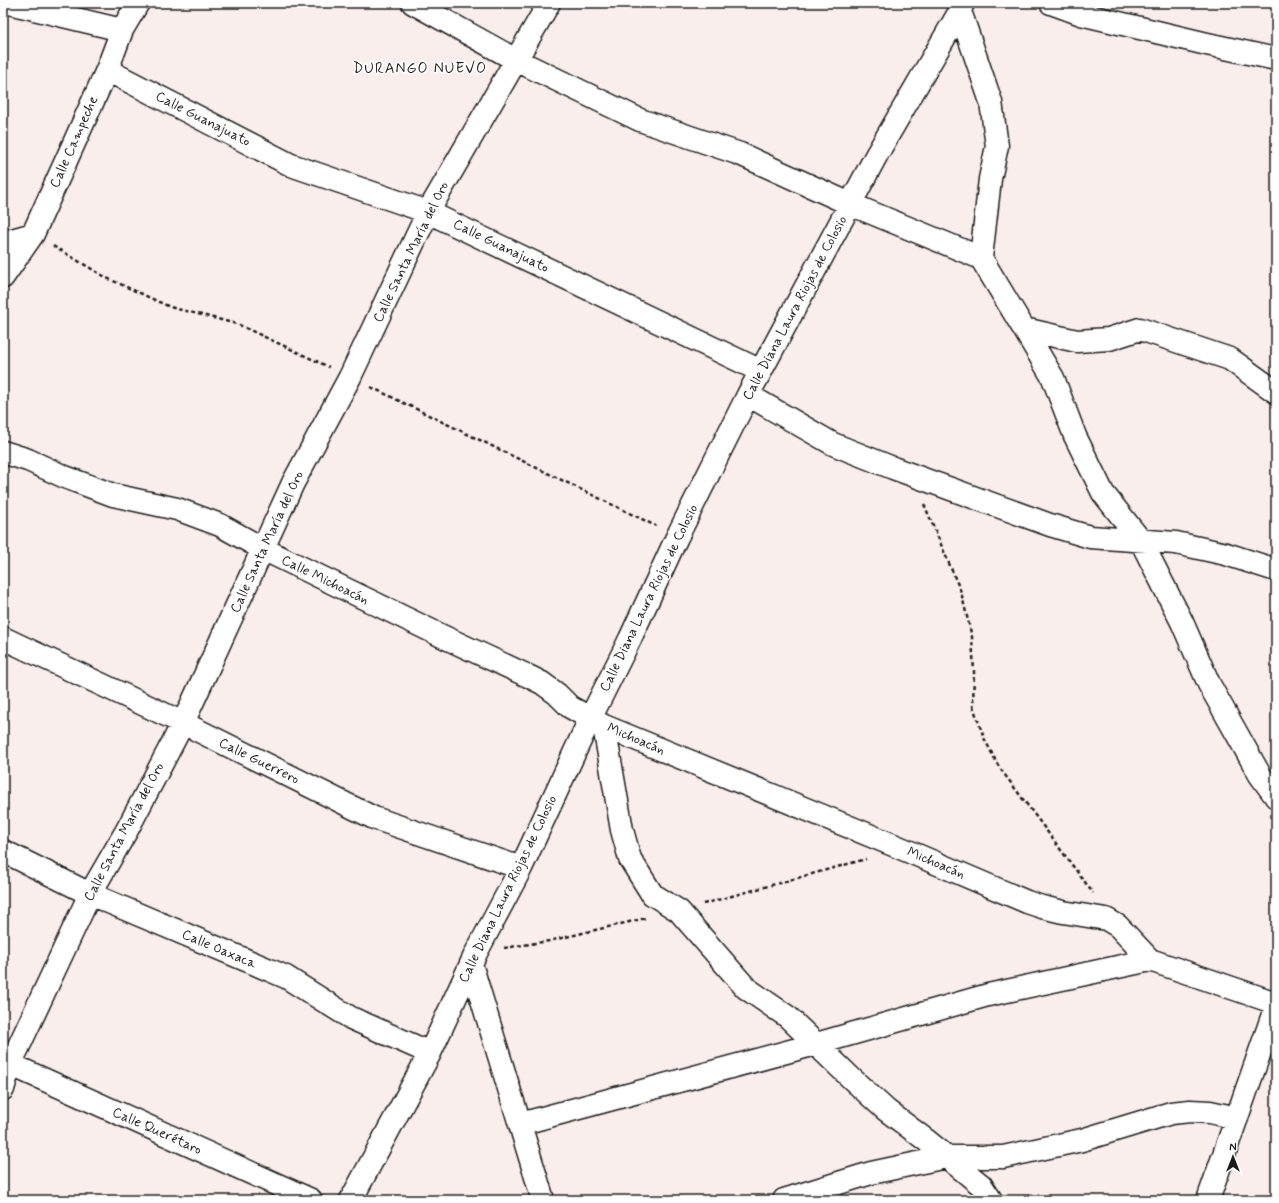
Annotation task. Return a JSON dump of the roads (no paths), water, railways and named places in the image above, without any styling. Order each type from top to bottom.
[{"type":"street","points":[[9,3],[122,30]]},
{"type":"street","name":"Calle Campeche","points":[[3,277],[33,234],[107,70],[122,30],[138,3]]},
{"type":"street","points":[[413,3],[516,60],[640,120],[740,154],[850,204],[981,258],[1053,378],[1076,436],[1103,493],[1141,541],[1182,622],[1209,684],[1260,775],[1276,798]]},
{"type":"street","name":"Calle Santa María del Oro","points":[[3,1089],[6,1063],[90,894],[127,830],[183,723],[293,484],[350,377],[428,212],[549,3]]},
{"type":"street","points":[[1051,3],[1081,14],[1276,59]]},
{"type":"street","points":[[962,7],[991,102],[997,146],[990,179],[981,258]]},
{"type":"street","name":"Calle Diana Laura Riojas de Colosio","points":[[351,1200],[430,1053],[471,964],[597,723],[630,639],[677,537],[748,395],[877,154],[962,7]]},
{"type":"street","name":"Calle Guanajuato","points":[[107,70],[292,165],[428,212],[761,371]]},
{"type":"street","points":[[3,241],[33,234]]},
{"type":"street","points":[[1024,329],[1077,341],[1109,339],[1140,329],[1230,359],[1276,392]]},
{"type":"street","points":[[748,395],[833,444],[912,475],[1050,525],[1090,537],[1176,543],[1226,554],[1276,570]]},
{"type":"street","name":"Calle Michoacán","points":[[3,452],[28,460],[65,477],[113,495],[177,509],[220,525],[263,549],[542,683],[557,694],[570,707],[597,723]]},
{"type":"street","name":"Calle Guerrero","points":[[3,638],[183,723],[374,818],[521,868]]},
{"type":"street","points":[[597,723],[630,859],[652,894],[679,911],[746,988],[788,1017],[886,1110],[981,1185],[991,1200]]},
{"type":"street","name":"Michoacán","points":[[597,723],[903,849],[1027,902],[1063,912],[1106,919],[1118,926],[1150,960],[1276,1004]]},
{"type":"street","name":"Calle Oaxaca","points":[[3,851],[90,894],[286,977],[351,1018],[430,1053]]},
{"type":"street","points":[[520,1124],[816,1044],[988,995],[1150,960]]},
{"type":"street","points":[[471,964],[543,1200]]},
{"type":"street","points":[[1208,1200],[1276,1004]]},
{"type":"street","name":"Calle Querétaro","points":[[6,1063],[311,1200]]},
{"type":"street","points":[[784,1200],[870,1173],[946,1157],[1003,1157],[1082,1140],[1171,1113],[1190,1110],[1210,1112],[1237,1118]]},
{"type":"district","name":"DURANGO NUEVO","points":[[420,69]]}]
